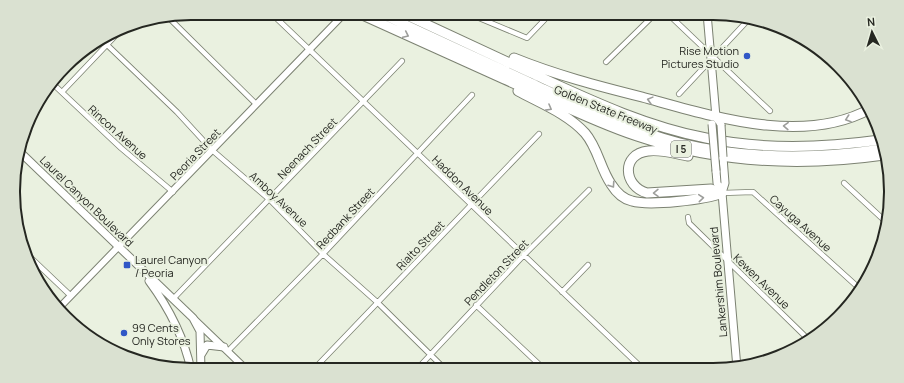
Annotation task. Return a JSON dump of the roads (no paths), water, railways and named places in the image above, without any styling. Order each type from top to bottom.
[{"type":"highway","name":"Golden State Freeway","points":[[373,20],[491,75],[502,78],[583,115],[636,136],[690,151],[764,162],[794,163],[849,160],[880,156]]},
{"type":"highway","points":[[395,20],[606,117],[644,132],[680,143],[728,151],[774,155],[838,155],[879,149]]},
{"type":"highway","points":[[404,20],[606,114],[673,137],[703,143],[770,152],[816,152],[878,145]]},
{"type":"highway","name":"Golden State Freeway","points":[[417,20],[592,101],[644,122],[706,138],[766,146],[830,146],[876,140]]},
{"type":"highway","points":[[491,54],[512,58],[587,84],[716,122],[775,125],[825,125],[848,120],[864,112]]},
{"type":"highway","points":[[491,75],[579,128],[593,145],[610,184],[623,197],[641,203],[712,198],[722,193]]},
{"type":"highway","points":[[766,146],[789,141],[828,140],[874,134]]},
{"type":"highway","points":[[719,156],[706,159],[648,151],[641,153],[631,161],[628,174],[634,187],[648,193],[711,189],[722,193]]},
{"type":"main road","name":"Lankershim Boulevard","points":[[709,20],[716,122],[716,171],[717,183],[722,193],[736,362]]},
{"type":"main road","name":"Lankershim Boulevard","points":[[716,122],[725,183],[722,193]]},
{"type":"main road","name":"Laurel Canyon Boulevard","points":[[23,156],[193,318],[200,331],[201,363]]},
{"type":"main road","name":"Laurel Canyon Boulevard","points":[[140,268],[159,294],[180,333],[188,363]]},
{"type":"main road","points":[[201,355],[207,345],[226,349]]},
{"type":"street","name":"Haddon Avenue","points":[[278,20],[637,363]]},
{"type":"street","name":"Peoria Street","points":[[63,304],[118,246],[173,192],[338,20]]},
{"type":"street","points":[[484,20],[527,38],[544,20]]},
{"type":"street","points":[[606,62],[649,20]]},
{"type":"street","points":[[674,20],[770,111]]},
{"type":"street","points":[[172,21],[256,104]]},
{"type":"street","points":[[679,94],[745,23]]},
{"type":"street","name":"Amboy Avenue","points":[[106,43],[177,112],[212,150],[270,200],[323,254],[377,302],[439,363]]},
{"type":"street","points":[[62,92],[103,50],[105,44]]},
{"type":"street","name":"Neenach Street","points":[[173,299],[270,200],[402,60]]},
{"type":"street","name":"Rincon Avenue","points":[[56,86],[121,148],[173,192]]},
{"type":"street","name":"Redbank Street","points":[[226,349],[323,254],[472,95]]},
{"type":"street","name":"Rialto Street","points":[[320,363],[539,134]]},
{"type":"street","points":[[844,183],[882,218]]},
{"type":"street","name":"Pendleton Street","points":[[423,363],[524,255],[590,190]]},
{"type":"street","name":"Cayuga Avenue","points":[[722,193],[753,192],[856,285]]},
{"type":"street","name":"Kewen Avenue","points":[[688,217],[689,223],[805,336]]},
{"type":"street","points":[[36,262],[71,296]]},
{"type":"street","points":[[562,292],[588,265]]},
{"type":"street","points":[[476,305],[538,363]]},
{"type":"street","points":[[193,318],[241,363]]},
{"type":"place","name":"Rise Motion Pictures Studio","points":[[747,56]]},
{"type":"place","name":"Laurel Canyon / Peoria","points":[[127,265]]},
{"type":"place","name":"99 Cents Only Stores","points":[[124,333]]}]
